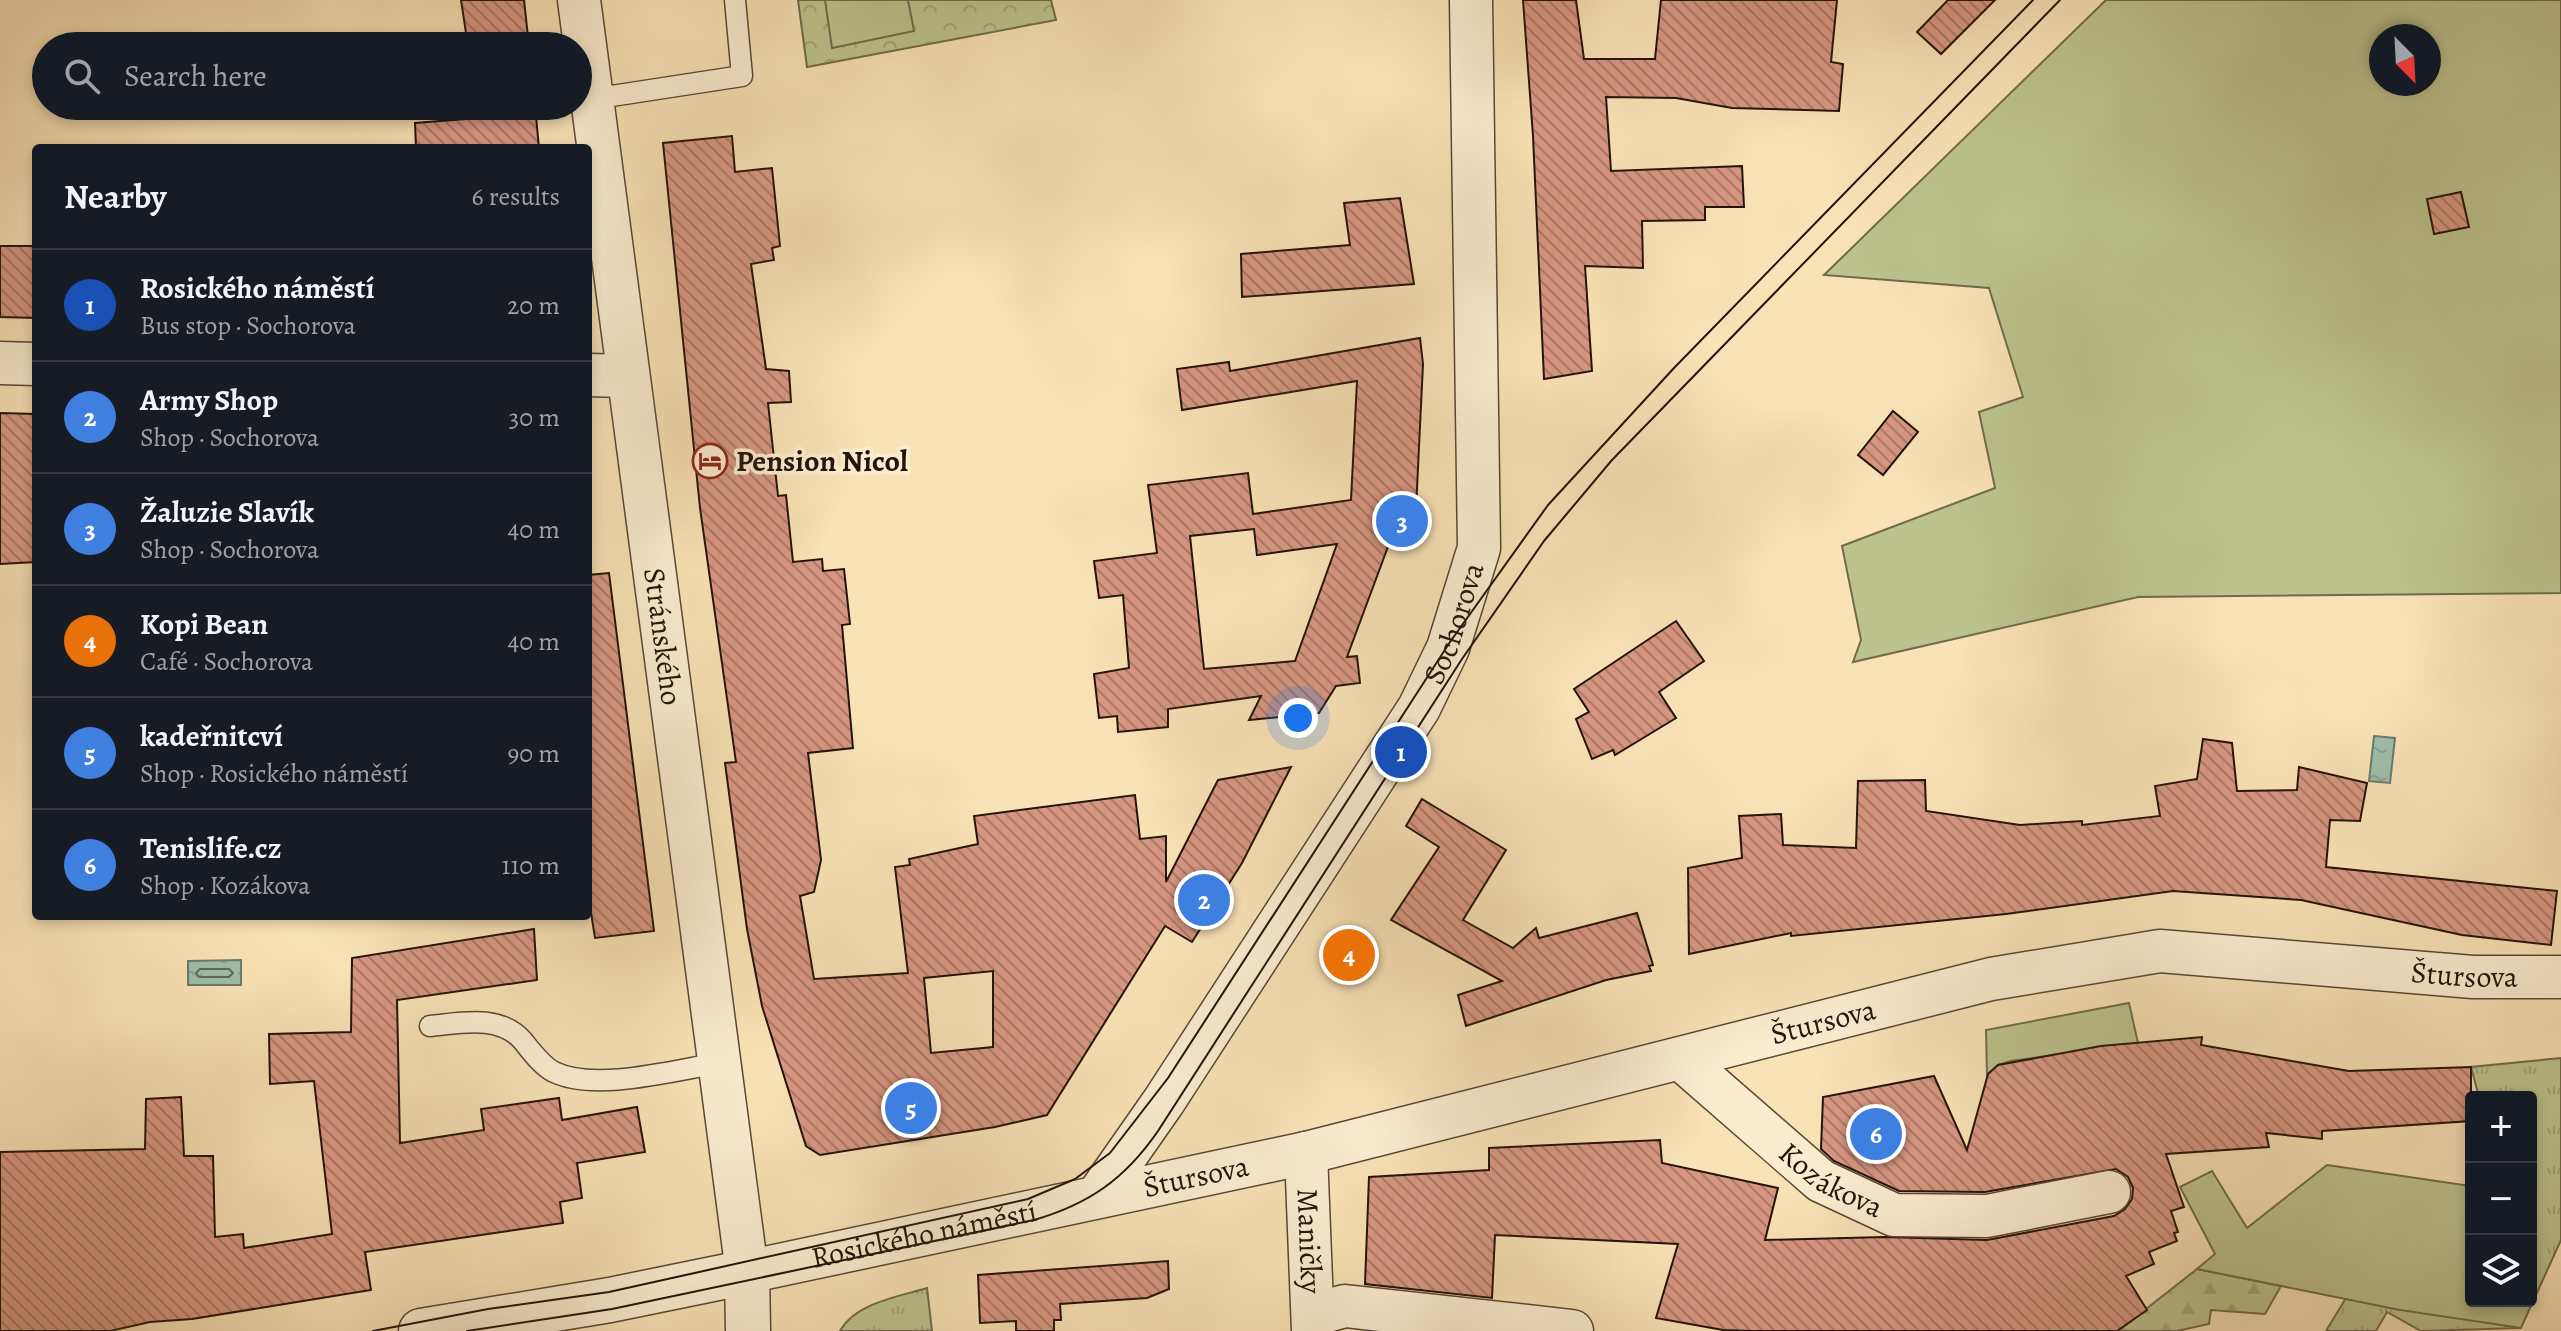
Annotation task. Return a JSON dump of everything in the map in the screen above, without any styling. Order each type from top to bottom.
[{"type":"street","name":"Stránského","points":[[579,0],[583,32]]},
{"type":"street","name":"Sochorova","points":[[1099,1194],[1164,1101],[1419,708],[1459,615],[1479,548],[1471,0]]},
{"type":"street","name":"Stránského","points":[[592,99],[607,375],[719,1063],[747,1272]]},
{"type":"street","points":[[0,363],[32,364]]},
{"type":"street","name":"Štursova","points":[[1099,1194],[1306,1153],[1379,1131],[1417,1125],[1991,979],[2160,951],[2473,977],[2561,977]]},
{"type":"street","name":"Kozákova","points":[[1681,1059],[1821,1181],[1894,1215],[1987,1216],[2109,1192]]},
{"type":"street","name":"Maničky","points":[[1306,1153],[1314,1322]]},
{"type":"street","name":"Rosického náměstí","points":[[747,1272],[1099,1194]]},
{"type":"street","points":[[421,1331],[747,1272],[748,1331]]},
{"type":"street","points":[[1314,1322],[1345,1306],[1572,1331]]},
{"type":"lane","points":[[592,99],[742,76],[735,0]]},
{"type":"lane","points":[[430,1026],[478,1021],[509,1029],[553,1072],[580,1078],[615,1079],[719,1063]]},
{"type":"green space","points":[[798,0],[1051,0],[1056,20],[807,67]]},
{"type":"green space","points":[[825,0],[908,0],[914,31],[832,48]]},
{"type":"green space","points":[[2106,0],[2561,0],[2561,593],[2138,597],[1853,662],[1861,640],[1842,546],[1995,488],[1979,412],[2023,397],[1989,288],[1824,275]]},
{"type":"green space","points":[[2129,1003],[2138,1043],[2011,1061],[1998,1065],[1987,1075],[1986,1030]]},
{"type":"green space","points":[[2561,1058],[2561,1240],[2537,1293],[2537,1091],[2477,1091],[2471,1067]]},
{"type":"green space","points":[[2327,1165],[2465,1185],[2465,1307],[2530,1307],[2521,1328],[2400,1310],[2197,1269],[2215,1254],[2180,1187],[2212,1171],[2247,1228]]},
{"type":"green space","points":[[2197,1269],[2281,1286],[2265,1314],[2211,1310],[2209,1324],[2177,1331],[2118,1331]]},
{"type":"green space","points":[[927,1288],[932,1331],[840,1331],[847,1321],[866,1307]]},
{"type":"green space","points":[[2346,1298],[2521,1328],[2421,1331],[2387,1312],[2376,1331],[2326,1331]]},
{"type":"water","points":[[2374,736],[2395,738],[2390,783],[2369,781]]},
{"type":"water","points":[[241,960],[241,985],[188,985],[188,961]]},
{"type":"building","points":[[461,0],[524,0],[527,32],[466,32]]},
{"type":"building","points":[[1523,0],[1576,0],[1584,59],[1655,59],[1661,0],[1837,0],[1831,62],[1843,64],[1839,111],[1732,108],[1676,98],[1606,97],[1611,171],[1742,166],[1744,207],[1705,207],[1705,220],[1642,221],[1643,268],[1585,266],[1592,371],[1544,379],[1533,136]]},
{"type":"building","points":[[1948,0],[1995,0],[1941,54],[1917,32]]},
{"type":"building","points":[[536,120],[539,144],[416,144],[415,123]]},
{"type":"building","points":[[732,136],[735,172],[772,168],[780,246],[772,248],[774,260],[751,264],[766,369],[789,371],[791,402],[768,403],[778,496],[786,495],[793,562],[822,559],[823,571],[844,569],[850,624],[842,625],[853,748],[808,753],[821,860],[814,892],[800,896],[814,979],[908,973],[895,867],[910,865],[909,859],[978,844],[974,816],[1135,795],[1140,839],[1166,836],[1166,882],[1218,780],[1291,767],[1242,863],[1192,942],[1165,926],[1047,1115],[995,1127],[820,1155],[806,1146],[762,1006],[747,929],[725,763],[736,762],[700,508],[663,143]],"holes":[[[993,971],[993,1047],[931,1053],[924,978]]]},
{"type":"building","points":[[2461,192],[2469,227],[2434,234],[2427,199]]},
{"type":"building","points":[[1400,198],[1414,284],[1242,297],[1241,254],[1350,245],[1344,203]]},
{"type":"building","points":[[0,246],[32,246],[32,318],[0,317]]},
{"type":"building","points":[[1420,338],[1423,364],[1415,530],[1392,536],[1347,657],[1357,656],[1360,683],[1336,686],[1319,713],[1249,720],[1261,696],[1168,709],[1168,727],[1118,732],[1117,716],[1099,718],[1094,674],[1129,668],[1123,595],[1099,598],[1094,561],[1157,553],[1148,485],[1248,473],[1253,514],[1351,500],[1357,381],[1182,410],[1177,369],[1229,362],[1230,371]],"holes":[[[1254,529],[1257,555],[1337,544],[1295,661],[1204,669],[1190,536]]]},
{"type":"building","points":[[1893,411],[1918,432],[1883,475],[1858,455]]},
{"type":"building","points":[[0,413],[32,414],[32,562],[0,564]]},
{"type":"building","points":[[609,573],[654,931],[595,938],[592,919],[592,575]]},
{"type":"building","points":[[1676,621],[1704,661],[1659,692],[1676,718],[1615,755],[1613,750],[1592,759],[1576,719],[1589,712],[1574,689]]},
{"type":"building","points":[[2203,739],[2232,743],[2237,791],[2297,790],[2299,767],[2367,783],[2360,821],[2330,820],[2326,867],[2557,891],[2551,945],[2462,935],[2301,900],[2173,891],[2006,914],[1791,936],[1791,933],[1689,954],[1688,868],[1742,858],[1739,816],[1781,814],[1783,845],[1856,848],[1858,781],[1925,780],[1926,811],[2020,825],[2082,821],[2082,825],[2160,816],[2155,786],[2197,779]]},
{"type":"building","points":[[1422,799],[1506,850],[1463,920],[1513,948],[1536,928],[1539,938],[1637,913],[1653,965],[1649,966],[1651,971],[1606,980],[1466,1026],[1458,995],[1502,981],[1391,920],[1439,847],[1406,826]]},
{"type":"building","points":[[534,929],[537,980],[397,1000],[400,1143],[484,1130],[481,1109],[559,1098],[562,1120],[637,1107],[645,1152],[577,1163],[582,1198],[560,1202],[563,1223],[365,1252],[371,1290],[192,1319],[150,1322],[110,1331],[0,1331],[0,1152],[145,1149],[146,1099],[181,1097],[184,1156],[213,1156],[215,1237],[243,1234],[244,1248],[332,1234],[314,1081],[270,1084],[269,1034],[351,1032],[352,958]]},
{"type":"building","points":[[2202,1037],[2201,1045],[2349,1071],[2471,1067],[2471,1091],[2465,1091],[2465,1121],[2322,1131],[2322,1139],[2266,1133],[2269,1147],[2166,1154],[2184,1207],[2171,1211],[2178,1232],[2174,1233],[2177,1241],[2149,1252],[2154,1264],[2126,1276],[2147,1310],[2117,1331],[1751,1331],[1723,1330],[1656,1318],[1678,1244],[1495,1235],[1492,1298],[1365,1284],[1369,1177],[1489,1170],[1489,1148],[1660,1140],[1662,1163],[1778,1188],[1765,1240],[1884,1237],[1987,1240],[2114,1216],[2125,1209],[2132,1199],[2133,1188],[2128,1177],[2116,1169],[1985,1192],[1899,1191],[1834,1161],[1821,1149],[1823,1097],[1934,1076],[1967,1150],[1988,1074],[1998,1065],[2101,1046]]},
{"type":"building","points":[[1168,1261],[1169,1289],[1147,1298],[1060,1304],[1061,1320],[1054,1320],[1054,1331],[1016,1331],[1016,1321],[980,1323],[978,1275]]},
{"type":"tram line","points":[[373,1331],[488,1309],[609,1292],[1028,1199],[1075,1179],[1110,1153],[1168,1078],[1450,642],[1548,505],[1674,368],[2033,0]]},
{"type":"tram line","points":[[467,1331],[612,1309],[1034,1220],[1072,1206],[1119,1176],[1158,1131],[1462,659],[1544,541],[1612,460],[2060,0]]},
{"type":"place","name":"Pension Nicol","points":[[710,461]]},
{"type":"place","name":"Žaluzie Slavík","points":[[1402,521]]},
{"type":"place","name":"Rosického náměstí","points":[[1401,752]]},
{"type":"place","name":"Army Shop","points":[[1204,900]]},
{"type":"place","name":"Kopi Bean","points":[[1349,955]]},
{"type":"place","name":"kadeřnitcví","points":[[911,1108]]},
{"type":"place","name":"Tenislife.cz","points":[[1876,1134]]}]
